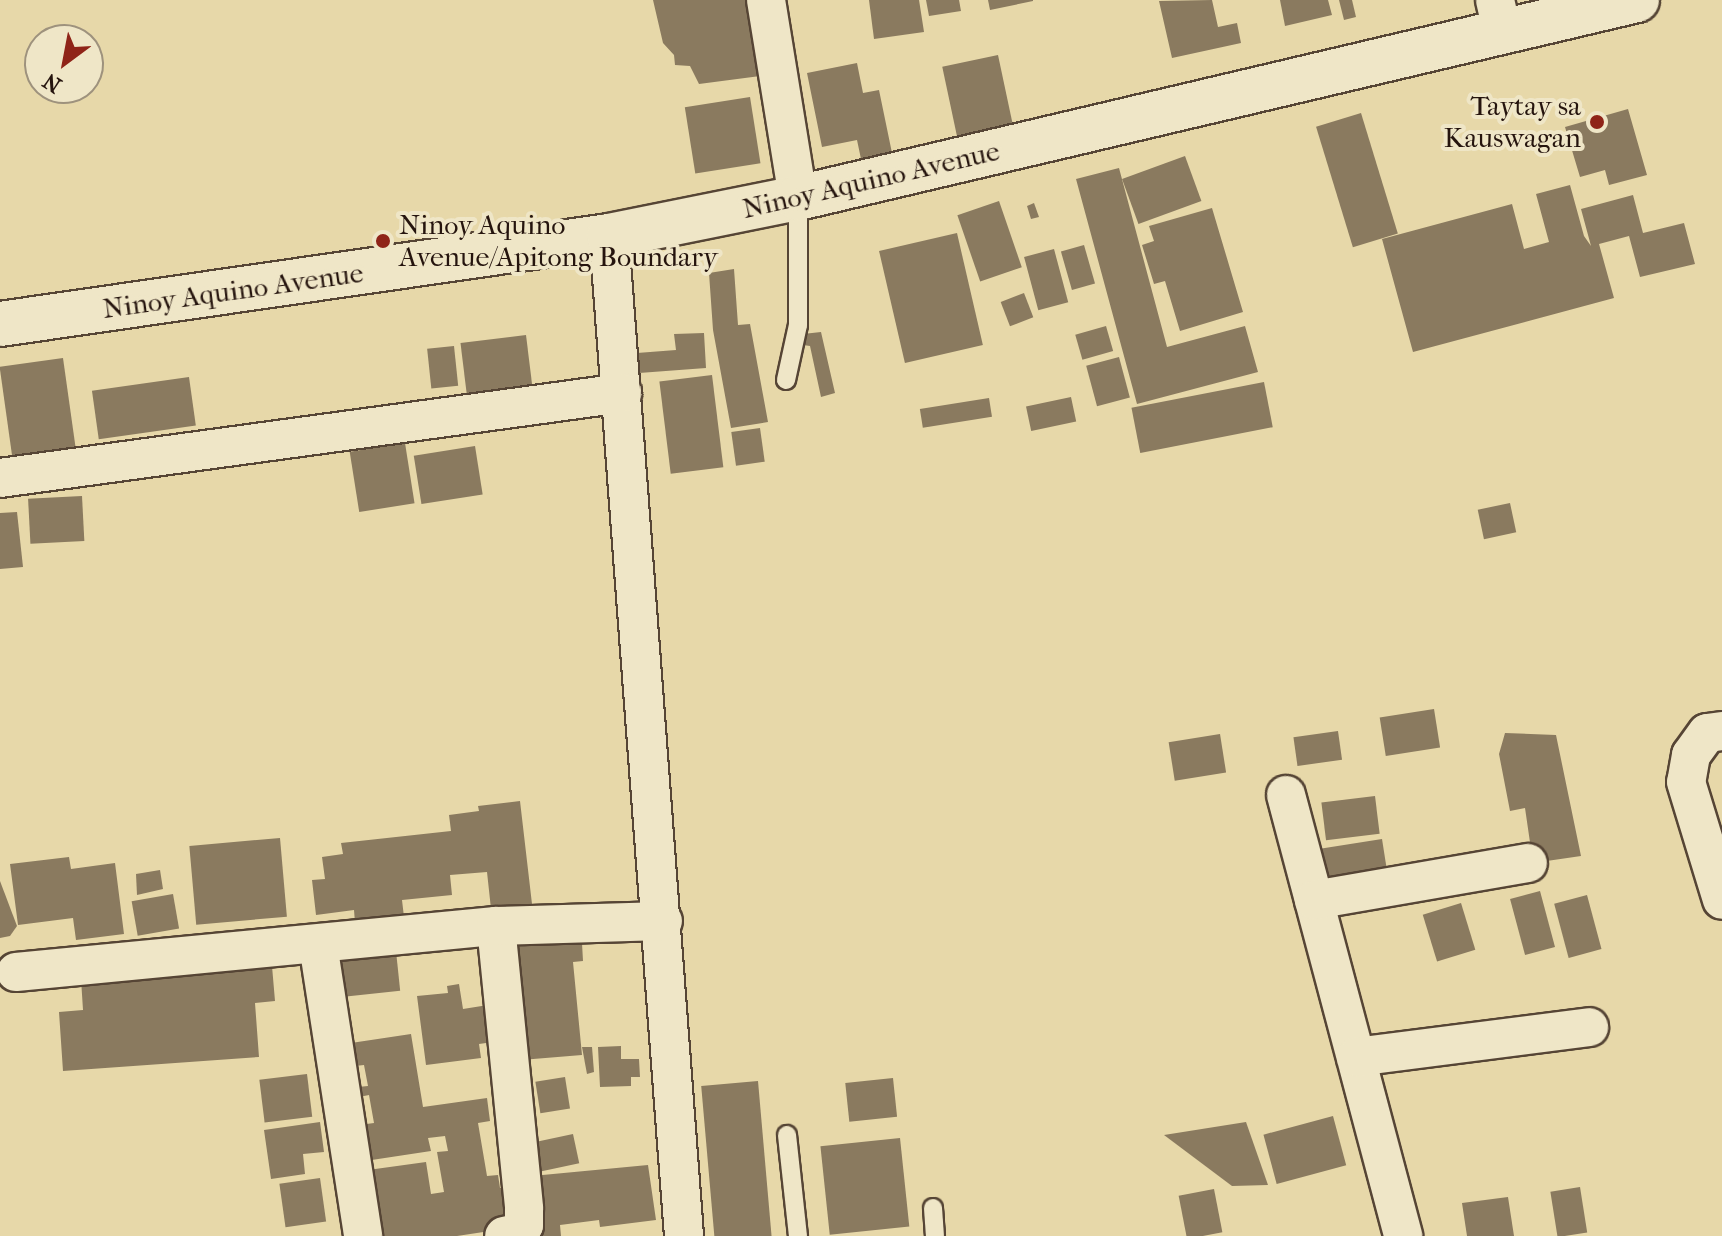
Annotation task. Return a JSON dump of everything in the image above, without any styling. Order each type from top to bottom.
[{"type":"main road","name":"Ninoy Aquino Avenue","points":[[0,324],[609,236],[798,198],[1499,17],[1637,0]]},
{"type":"street","points":[[766,0],[798,198]]},
{"type":"street","points":[[609,236],[663,921],[684,1236]]},
{"type":"street","points":[[0,478],[622,393]]},
{"type":"street","points":[[1722,731],[1707,733],[1691,755],[1686,782],[1722,900]]},
{"type":"street","points":[[1286,795],[1403,1236]]},
{"type":"street","points":[[1314,900],[1528,863]]},
{"type":"street","points":[[16,972],[496,926],[663,921]]},
{"type":"street","points":[[496,926],[524,1209],[524,1225],[514,1234],[504,1236]]},
{"type":"street","points":[[318,944],[363,1236]]},
{"type":"street","points":[[1356,1057],[1589,1027]]},
{"type":"lane","points":[[786,380],[798,325],[798,198]]},
{"type":"lane","points":[[787,1135],[798,1236]]},
{"type":"lane","points":[[933,1208],[935,1236]]},
{"type":"building","points":[[653,0],[752,0],[768,75],[699,84],[690,66],[675,65],[674,55],[663,43]]},
{"type":"building","points":[[869,0],[919,0],[924,32],[874,39]]},
{"type":"building","points":[[926,0],[959,0],[961,11],[929,16]]},
{"type":"building","points":[[988,0],[1033,0],[1033,1],[990,10]]},
{"type":"building","points":[[1212,0],[1218,27],[1237,23],[1241,43],[1172,58],[1159,1]]},
{"type":"building","points":[[1280,0],[1328,0],[1332,15],[1285,26]]},
{"type":"building","points":[[1339,0],[1352,0],[1356,17],[1344,20]]},
{"type":"building","points":[[998,55],[1013,124],[957,136],[942,67]]},
{"type":"building","points":[[857,63],[863,93],[879,90],[892,153],[861,159],[857,140],[822,147],[807,73]]},
{"type":"building","points":[[750,97],[760,163],[695,173],[685,107]]},
{"type":"building","points":[[1628,109],[1647,175],[1609,185],[1605,170],[1580,177],[1565,127]]},
{"type":"building","points":[[1361,113],[1398,233],[1353,247],[1316,127]]},
{"type":"building","points":[[1185,156],[1201,201],[1138,224],[1122,179]]},
{"type":"building","points":[[1119,168],[1167,347],[1245,326],[1258,372],[1137,404],[1076,179]]},
{"type":"building","points":[[1570,185],[1584,236],[1591,246],[1581,209],[1633,195],[1643,233],[1684,223],[1695,264],[1640,277],[1629,236],[1599,244],[1614,298],[1413,352],[1382,239],[1512,204],[1524,249],[1549,242],[1536,194]]},
{"type":"building","points":[[999,201],[1022,267],[980,282],[957,215]]},
{"type":"building","points":[[1034,203],[1039,217],[1031,219],[1027,206]]},
{"type":"building","points":[[1212,208],[1243,312],[1180,331],[1165,281],[1154,284],[1142,245],[1154,241],[1149,226]]},
{"type":"building","points":[[957,233],[983,345],[905,363],[879,251]]},
{"type":"building","points":[[1084,245],[1095,283],[1072,290],[1061,252]]},
{"type":"building","points":[[1054,249],[1068,302],[1038,310],[1024,257]]},
{"type":"building","points":[[734,269],[738,325],[750,324],[768,422],[731,428],[713,330],[709,273]]},
{"type":"building","points":[[1024,293],[1033,317],[1010,326],[1001,302]]},
{"type":"building","points":[[1106,326],[1113,351],[1082,360],[1075,335]]},
{"type":"building","points":[[821,332],[835,393],[821,397],[810,346],[803,345],[803,334]]},
{"type":"building","points":[[704,333],[706,368],[639,373],[637,353],[676,350],[674,334]]},
{"type":"building","points":[[526,335],[532,387],[467,395],[460,343]]},
{"type":"building","points":[[454,346],[458,386],[431,389],[427,349]]},
{"type":"building","points":[[1119,357],[1130,398],[1097,406],[1086,366]]},
{"type":"building","points":[[63,358],[77,456],[13,465],[0,367]]},
{"type":"building","points":[[712,375],[723,467],[671,474],[659,381]]},
{"type":"building","points":[[189,377],[196,426],[99,439],[92,391]]},
{"type":"building","points":[[1264,382],[1273,427],[1140,453],[1131,408]]},
{"type":"building","points":[[1071,397],[1076,421],[1031,431],[1026,407]]},
{"type":"building","points":[[989,398],[992,417],[923,428],[920,409]]},
{"type":"building","points":[[760,428],[765,462],[736,466],[731,432]]},
{"type":"building","points":[[405,443],[415,503],[359,512],[350,452]]},
{"type":"building","points":[[475,446],[483,494],[421,504],[414,456]]},
{"type":"building","points":[[82,496],[84,541],[30,544],[28,499]]},
{"type":"building","points":[[1510,503],[1516,532],[1484,539],[1478,510]]},
{"type":"building","points":[[17,512],[23,567],[0,569],[0,513]]},
{"type":"building","points":[[1434,709],[1440,748],[1386,756],[1380,718]]},
{"type":"building","points":[[1338,731],[1342,760],[1297,766],[1293,737]]},
{"type":"building","points":[[1505,733],[1556,735],[1581,856],[1533,863],[1525,808],[1510,811],[1499,754]]},
{"type":"building","points":[[1220,734],[1226,773],[1175,781],[1169,742]]},
{"type":"building","points":[[1375,796],[1380,834],[1326,840],[1321,803]]},
{"type":"building","points":[[520,801],[532,904],[491,909],[487,872],[450,875],[452,895],[402,900],[404,917],[355,923],[354,910],[316,915],[312,880],[325,879],[322,857],[343,854],[341,843],[451,831],[449,815],[479,811],[478,806]]},
{"type":"building","points":[[280,838],[287,917],[196,925],[189,846]]},
{"type":"building","points":[[1382,839],[1387,869],[1319,879],[1314,850]]},
{"type":"building","points":[[69,857],[71,869],[115,863],[124,934],[76,940],[73,918],[18,925],[10,864]]},
{"type":"building","points":[[160,870],[163,889],[137,895],[136,874]]},
{"type":"building","points":[[0,881],[17,926],[10,936],[0,938]]},
{"type":"building","points":[[1540,891],[1555,947],[1525,955],[1510,899]]},
{"type":"building","points":[[173,894],[179,928],[138,936],[132,901]]},
{"type":"building","points":[[1587,895],[1601,949],[1569,958],[1554,904]]},
{"type":"building","points":[[1461,903],[1475,950],[1437,962],[1423,915]]},
{"type":"building","points":[[563,934],[564,945],[582,943],[583,961],[573,962],[582,1055],[521,1060],[510,947],[539,945],[539,936]]},
{"type":"building","points":[[396,951],[400,991],[335,998],[330,958]]},
{"type":"building","points":[[272,966],[275,1001],[255,1003],[259,1057],[63,1071],[59,1012],[83,1010],[81,979]]},
{"type":"building","points":[[459,984],[463,1009],[488,1005],[493,1042],[479,1044],[481,1058],[426,1065],[417,996],[448,993],[447,986]]},
{"type":"building","points":[[411,1034],[423,1107],[487,1098],[490,1121],[478,1123],[487,1176],[498,1175],[500,1188],[509,1186],[516,1227],[457,1236],[369,1236],[368,1170],[426,1162],[431,1194],[444,1192],[437,1152],[448,1151],[445,1136],[428,1138],[431,1151],[365,1161],[359,1125],[374,1123],[369,1095],[359,1097],[358,1087],[368,1086],[364,1065],[355,1066],[351,1043]]},
{"type":"building","points":[[621,1046],[621,1059],[639,1059],[640,1077],[631,1077],[631,1086],[600,1087],[598,1047]]},
{"type":"building","points":[[582,1047],[592,1047],[594,1072],[587,1074]]},
{"type":"building","points":[[307,1074],[312,1117],[265,1123],[259,1080]]},
{"type":"building","points":[[565,1077],[570,1109],[540,1113],[535,1082]]},
{"type":"building","points":[[893,1078],[897,1117],[849,1122],[845,1083]]},
{"type":"building","points":[[758,1081],[772,1236],[714,1236],[701,1086]]},
{"type":"building","points":[[1333,1116],[1346,1165],[1277,1184],[1263,1135]]},
{"type":"building","points":[[320,1122],[324,1152],[303,1154],[305,1174],[271,1179],[264,1130]]},
{"type":"building","points":[[1246,1122],[1268,1185],[1232,1186],[1164,1135]]},
{"type":"building","points":[[573,1134],[579,1163],[538,1172],[532,1143]]},
{"type":"building","points":[[900,1138],[909,1227],[830,1235],[820,1146]]},
{"type":"building","points":[[648,1165],[656,1220],[600,1227],[599,1220],[560,1225],[561,1236],[541,1236],[532,1176]]},
{"type":"building","points":[[320,1178],[326,1222],[286,1227],[279,1184]]},
{"type":"building","points":[[1580,1187],[1587,1232],[1557,1236],[1550,1192]]},
{"type":"building","points":[[1214,1189],[1222,1232],[1186,1236],[1179,1196]]},
{"type":"building","points":[[1508,1197],[1514,1236],[1467,1236],[1462,1203]]},
{"type":"place","name":"Taytay sa Kauswagan","points":[[1597,122]]},
{"type":"place","name":"Ninoy Aquino Avenue/Apitong Boundary","points":[[383,241]]}]
